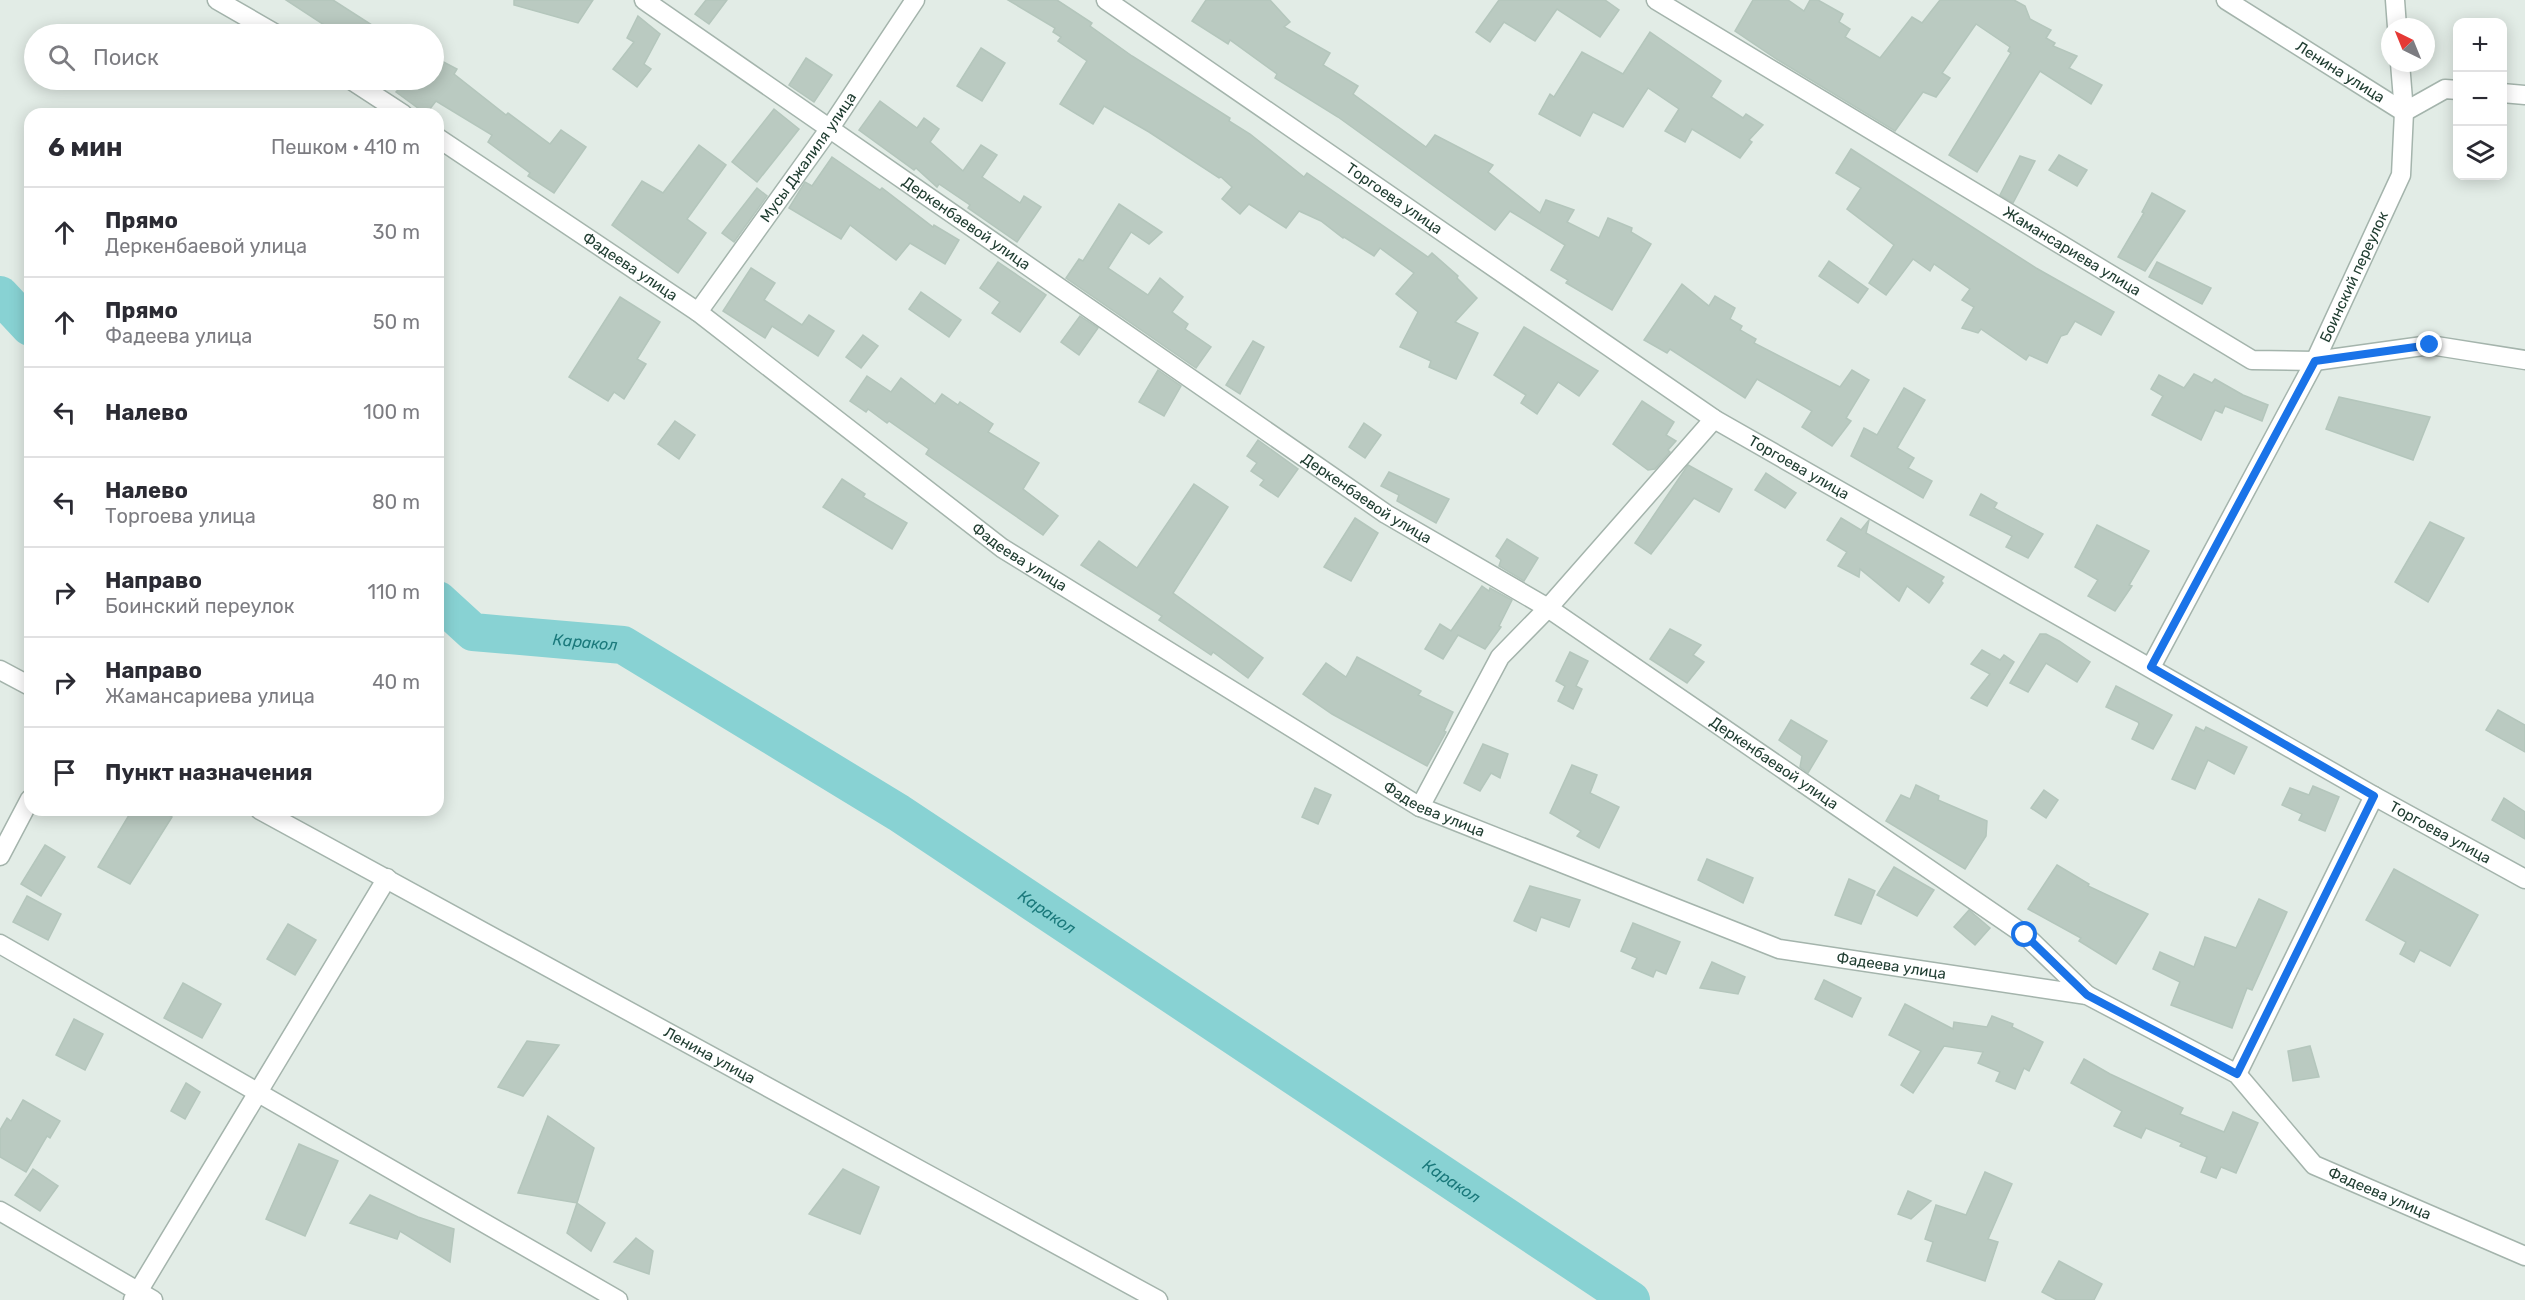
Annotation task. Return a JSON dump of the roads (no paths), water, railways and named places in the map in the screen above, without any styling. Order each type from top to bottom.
[{"type":"street","points":[[217,0],[259,24]]},
{"type":"street","name":"Деркенбаевой улица","points":[[645,0],[1386,514],[1548,608],[2025,935],[2087,995]]},
{"type":"street","name":"Мусы Джалиля улица","points":[[698,312],[830,128],[915,0]]},
{"type":"street","name":"Торгоева улица","points":[[1106,0],[1714,419],[2374,796],[2525,879]]},
{"type":"street","name":"Жамансариева улица","points":[[1656,0],[2252,360],[2315,361],[2430,345],[2525,360]]},
{"type":"street","name":"Ленина улица","points":[[2226,0],[2404,112]]},
{"type":"street","points":[[2394,0],[2396,18]]},
{"type":"street","name":"Боинский переулок","points":[[2151,667],[2315,361],[2401,175],[2404,112],[2401,72]]},
{"type":"street","points":[[2404,112],[2445,89],[2453,90]]},
{"type":"street","points":[[366,90],[394,108]]},
{"type":"street","points":[[2507,93],[2525,95]]},
{"type":"street","name":"Фадеева улица","points":[[444,142],[698,312],[1002,548],[1420,807],[1779,949],[2087,995],[2237,1074],[2314,1165],[2525,1256]]},
{"type":"street","points":[[1420,807],[1500,657],[1548,608],[1714,419]]},
{"type":"street","points":[[0,670],[24,683]]},
{"type":"street","points":[[2237,1074],[2374,796]]},
{"type":"street","points":[[0,856],[24,810]]},
{"type":"street","name":"Ленина улица","points":[[272,816],[1158,1300]]},
{"type":"street","points":[[0,1211],[142,1297],[259,1092],[387,878]]},
{"type":"street","points":[[0,944],[618,1300]]},
{"type":"waterway","name":"Каракол","points":[[0,295],[24,321]]},
{"type":"waterway","name":"Каракол","points":[[444,605],[473,632],[623,645],[899,813],[1631,1300]]}]
